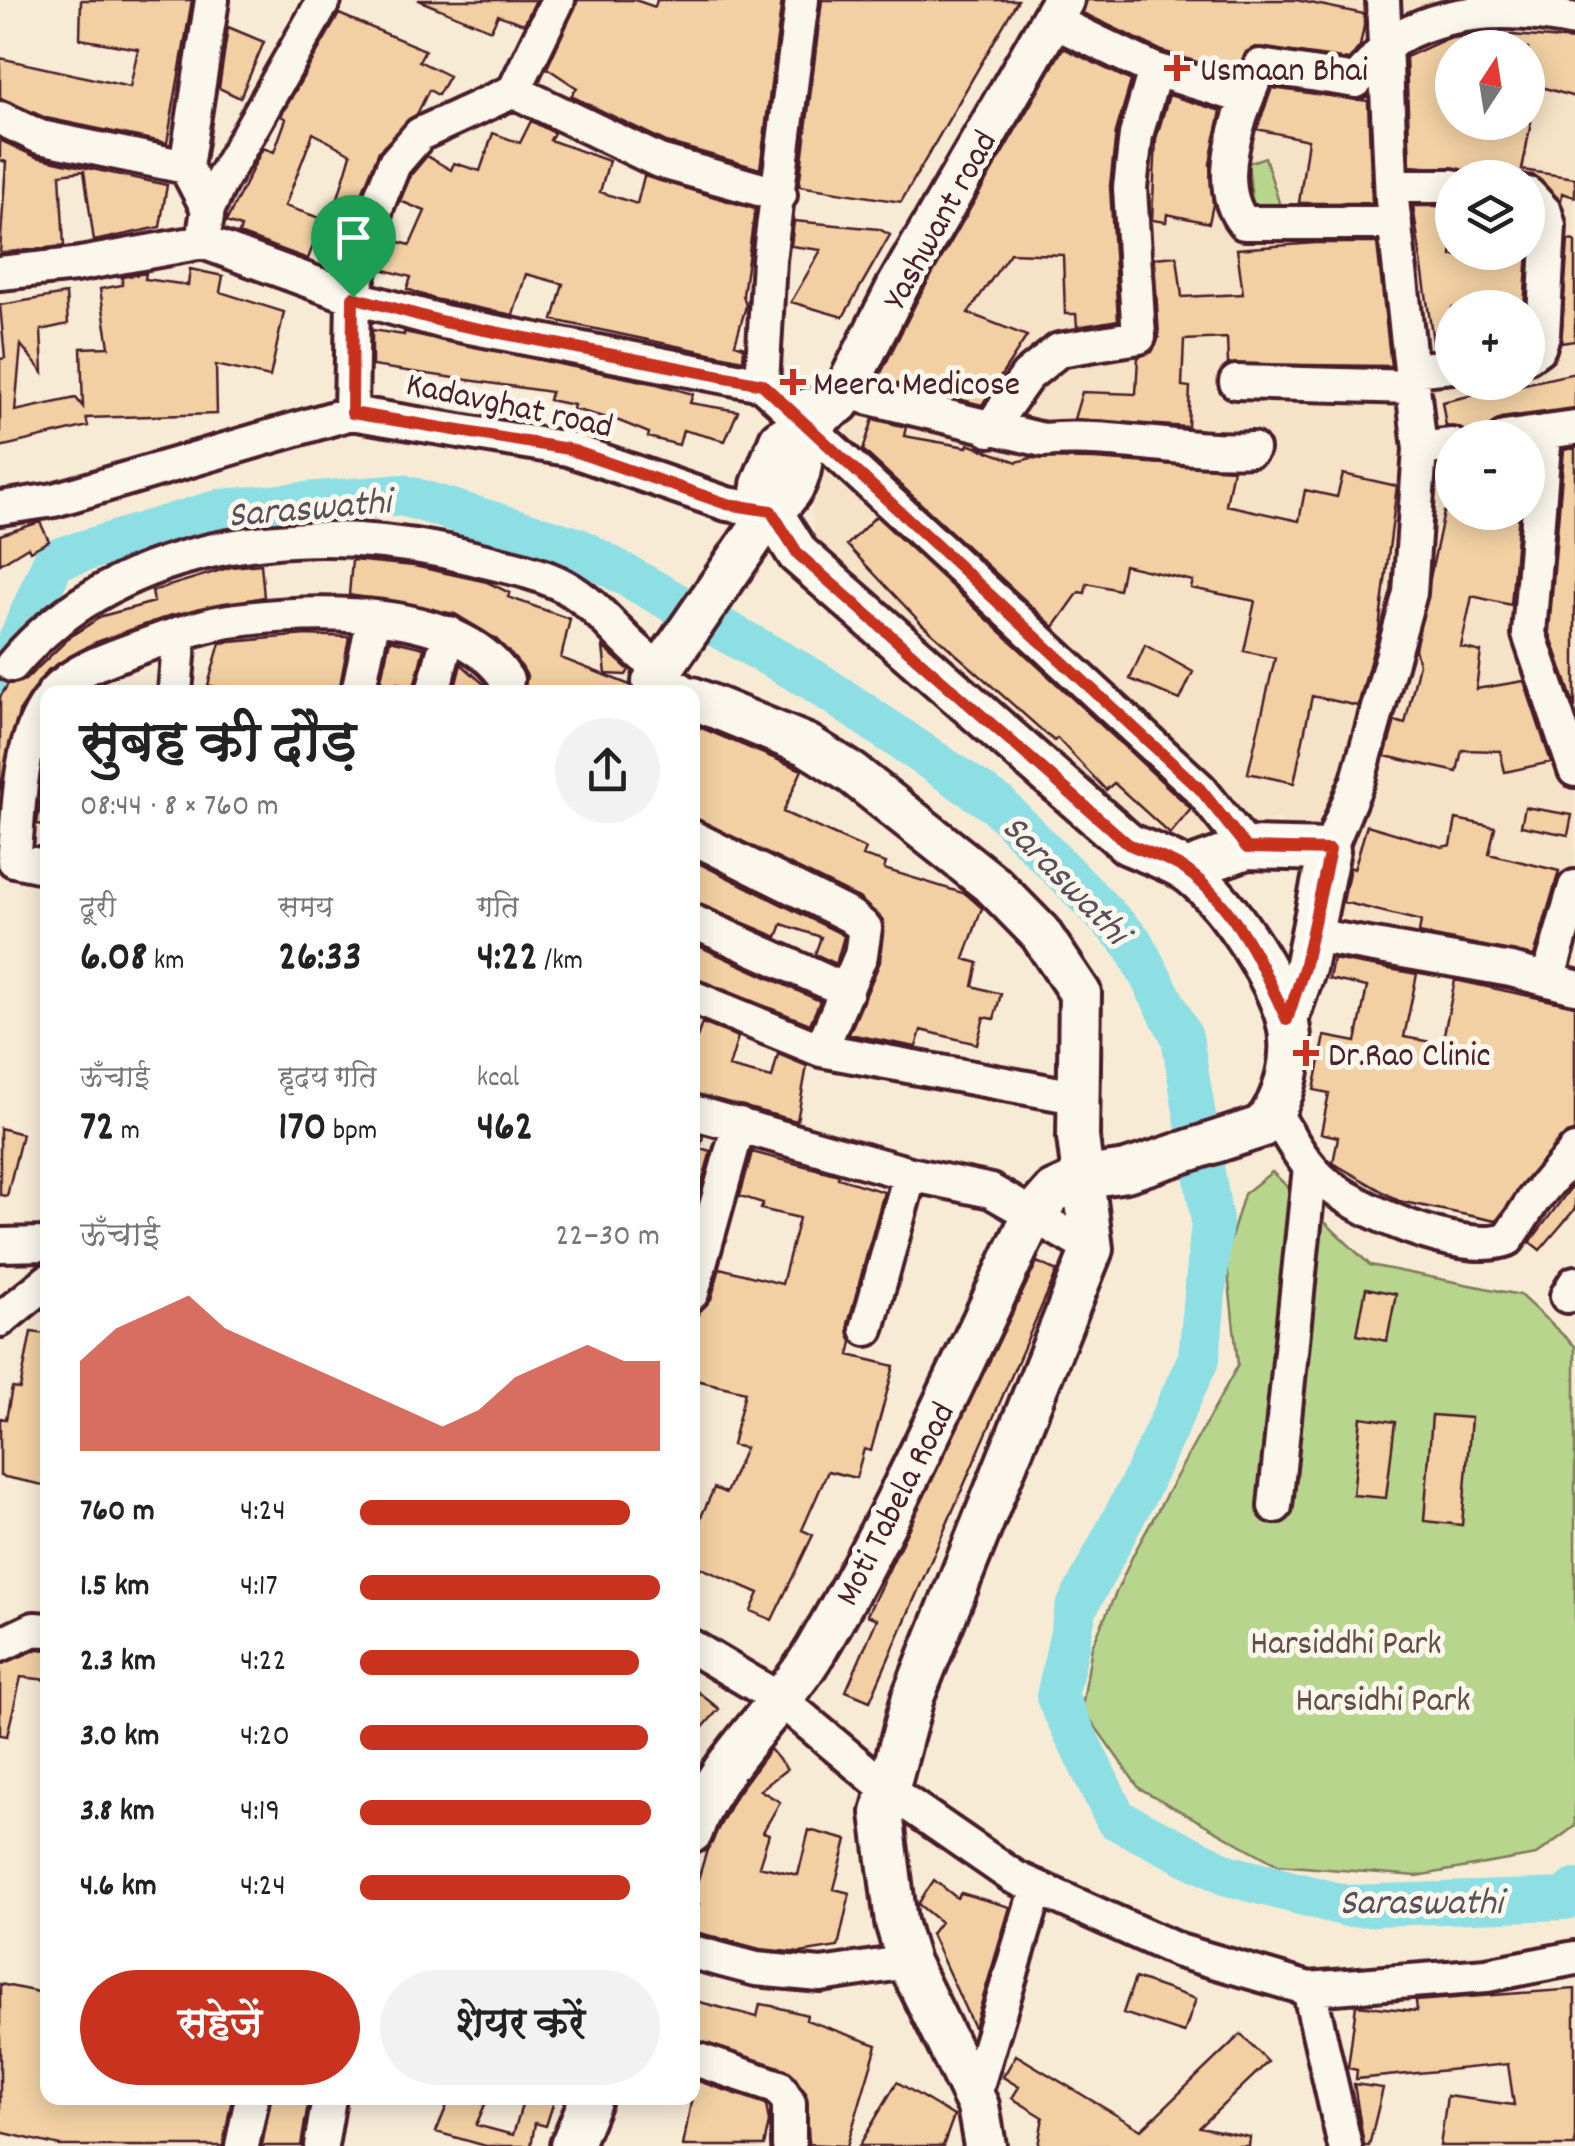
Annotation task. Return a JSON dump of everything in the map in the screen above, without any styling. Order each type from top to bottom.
[{"type":"main road","name":"Yashwant road","points":[[803,426],[839,403],[896,288],[1051,7]]},
{"type":"main road","points":[[1051,7],[813,392],[803,426],[780,440],[762,485],[771,511],[798,554],[1128,844],[1186,870],[1226,910],[1261,964],[1287,1020]]},
{"type":"main road","points":[[662,682],[771,511]]},
{"type":"main road","points":[[700,701],[807,745],[852,774],[994,886],[1040,933],[1080,993],[1076,1097]]},
{"type":"main road","points":[[1091,1236],[1058,1195],[1268,1120],[1289,1062],[1287,1020],[1312,935],[1330,850],[1247,848],[1186,870]]},
{"type":"main road","name":"Moti Tabela Road","points":[[700,1811],[708,1794],[781,1700],[872,1552],[1058,1195],[1078,1137],[1076,1097]]},
{"type":"main road","points":[[985,2146],[974,2096],[908,1962],[896,1922],[882,1813],[912,1697],[1091,1236],[1126,1171]]},
{"type":"main road","points":[[571,2146],[588,2105]]},
{"type":"street","points":[[208,209],[186,167],[212,0]]},
{"type":"street","points":[[203,242],[208,209],[324,0]]},
{"type":"street","points":[[352,413],[353,297],[377,206],[394,164],[420,134],[514,91],[558,0]]},
{"type":"street","points":[[762,384],[769,260],[802,0]]},
{"type":"street","points":[[1383,0],[1392,186],[1412,379],[1435,444]]},
{"type":"street","points":[[1051,7],[1155,70],[1247,98]]},
{"type":"street","points":[[1395,223],[1244,223],[1232,207],[1228,175],[1247,98],[1260,66],[1356,81],[1396,38],[1488,11],[1521,9],[1575,20]]},
{"type":"street","points":[[989,430],[1026,376],[1058,350],[1140,337],[1130,188],[1136,135],[1155,70]]},
{"type":"street","points":[[514,91],[658,161],[780,195]]},
{"type":"street","points":[[0,118],[40,137],[186,167]]},
{"type":"street","points":[[1392,186],[1435,186]]},
{"type":"street","points":[[1545,298],[1549,210]]},
{"type":"street","points":[[0,273],[75,265],[203,242],[353,297],[444,322],[762,384],[803,426],[1200,789],[1247,848]]},
{"type":"street","points":[[1236,382],[1412,379],[1435,372]]},
{"type":"street","points":[[845,392],[989,430],[1043,440],[1076,437],[1208,451],[1252,449]]},
{"type":"street","name":"Kadavghat road","points":[[0,508],[54,500],[352,413],[568,449],[727,504],[771,511]]},
{"type":"street","points":[[1560,430],[1530,634],[1575,770]]},
{"type":"street","points":[[1330,850],[1358,780],[1410,592],[1435,453]]},
{"type":"street","points":[[12,665],[44,628],[116,586],[254,539],[316,538],[396,542],[450,552],[560,584],[594,604],[632,649],[656,664],[662,682]]},
{"type":"street","points":[[64,685],[96,663],[180,633],[234,620],[320,614],[374,617],[448,633],[492,657],[507,680],[506,685]]},
{"type":"street","points":[[359,685],[374,617]]},
{"type":"street","points":[[180,633],[184,685]]},
{"type":"street","points":[[435,685],[448,633]]},
{"type":"street","points":[[40,713],[26,754],[14,860],[40,865]]},
{"type":"street","points":[[700,841],[850,916],[865,928],[861,955],[821,1050]]},
{"type":"street","points":[[1312,935],[1561,984],[1575,886]]},
{"type":"street","points":[[700,925],[847,991]]},
{"type":"street","points":[[700,1000],[821,1050],[1076,1097]]},
{"type":"street","points":[[700,1114],[910,1174],[991,1191],[1058,1195],[1091,1236]]},
{"type":"street","points":[[1268,1120],[1310,1167],[1344,1195],[1405,1226],[1490,1244],[1508,1239],[1546,1183],[1575,1151]]},
{"type":"street","points":[[700,1264],[739,1124]]},
{"type":"street","points":[[1275,1506],[1310,1167]]},
{"type":"street","points":[[867,1329],[910,1174]]},
{"type":"street","points":[[0,1245],[40,1244]]},
{"type":"street","points":[[0,1320],[40,1288]]},
{"type":"street","points":[[0,1645],[40,1630]]},
{"type":"street","points":[[700,1652],[781,1700],[888,1790],[1014,1877],[1179,1950],[1309,1989],[1487,1975],[1575,1958]]},
{"type":"street","points":[[974,2096],[1037,1888]]},
{"type":"street","points":[[700,1954],[756,1969],[821,1976],[908,1962]]},
{"type":"street","points":[[1309,1989],[1345,2146]]},
{"type":"street","points":[[700,2061],[779,2086],[789,2103],[789,2146]]},
{"type":"street","points":[[242,2146],[251,2105]]},
{"type":"street","points":[[321,2146],[329,2105]]},
{"type":"shaded area","points":[[1076,0],[1575,0],[1575,981],[1330,930],[1343,877],[1278,819],[1165,858],[815,548],[811,497]]},
{"type":"green space","points":[[1265,157],[1286,225],[1255,229],[1248,163]]},
{"type":"green space","name":"Harsiddhi Park","points":[[1272,1172],[1370,1265],[1520,1295],[1575,1346],[1575,1826],[1536,1855],[1417,1876],[1278,1865],[1139,1788],[1082,1708],[1092,1646],[1133,1555],[1238,1365],[1226,1255],[1244,1194]]},
{"type":"building","points":[[81,0],[192,0],[167,143],[46,118],[0,98],[0,58],[130,87],[138,49],[80,39]]},
{"type":"building","points":[[418,0],[536,0],[524,24],[498,15],[491,30]]},
{"type":"building","points":[[578,0],[635,0],[655,7],[657,0],[782,0],[760,169],[666,142],[571,96],[577,88],[547,68]]},
{"type":"building","points":[[822,0],[1018,0],[901,202],[799,186]]},
{"type":"building","points":[[1087,0],[1296,0],[1364,14],[1364,26],[1360,46],[1349,60],[1255,47],[1246,52],[1235,74],[1162,51],[1083,13]]},
{"type":"building","points":[[339,14],[425,50],[419,61],[449,76],[438,95],[429,90],[417,114],[379,151],[350,231],[330,225],[351,154],[313,133],[285,206],[323,219],[308,259],[239,234],[241,227],[226,222],[263,148],[274,152],[286,119],[281,116]]},
{"type":"building","points":[[228,27],[264,42],[240,98],[219,88]]},
{"type":"building","points":[[1545,38],[1575,40],[1575,97],[1545,88]]},
{"type":"building","points":[[1435,44],[1435,140],[1528,140],[1524,160],[1435,160],[1435,168],[1410,166],[1406,57]]},
{"type":"building","points":[[1063,48],[1131,81],[1116,132],[1110,186],[1118,320],[1077,327],[1076,314],[1065,314],[1063,255],[1010,253],[968,313],[1027,336],[982,405],[878,379],[918,299]]},
{"type":"building","points":[[1272,88],[1368,101],[1372,203],[1299,203],[1308,140],[1257,129]]},
{"type":"building","points":[[1169,95],[1221,111],[1210,164],[1213,204],[1209,223],[1167,214],[1166,222],[1152,220],[1156,139]]},
{"type":"building","points":[[531,121],[554,133],[550,140],[609,161],[600,192],[637,204],[644,176],[755,209],[743,295],[746,306],[735,344],[744,347],[743,360],[553,320],[563,284],[526,274],[513,315],[434,299],[407,289],[411,277],[381,269],[389,239],[410,245],[425,211],[400,201],[411,175],[427,156],[451,170],[454,163],[480,171],[493,133],[520,143]]},
{"type":"building","points":[[0,140],[36,157],[167,185],[160,227],[94,241],[84,171],[60,174],[64,246],[0,253],[6,162],[0,160]]},
{"type":"building","points":[[1545,173],[1575,178],[1575,197],[1562,193],[1561,201],[1545,186]]},
{"type":"building","points":[[1413,206],[1435,206],[1435,270],[1527,270],[1525,290],[1435,290],[1434,348]]},
{"type":"building","points":[[794,221],[879,229],[890,235],[843,317],[791,302],[821,250],[791,246]]},
{"type":"building","points":[[1568,240],[1575,241],[1575,341],[1561,343]]},
{"type":"building","points":[[1377,243],[1391,366],[1228,364],[1227,338],[1184,340],[1182,386],[1190,387],[1188,427],[1074,419],[1082,392],[1136,394],[1138,357],[1152,352],[1159,337],[1154,258],[1177,256],[1182,297],[1243,294],[1237,249]]},
{"type":"building","points":[[190,269],[223,276],[220,292],[284,312],[270,377],[216,365],[217,414],[86,418],[88,426],[0,447],[0,359],[5,358],[0,305],[66,294],[68,324],[41,330],[43,373],[21,345],[15,411],[76,398],[83,407],[81,348],[109,347],[100,289],[122,285],[122,277],[146,273],[145,279],[188,285]]},
{"type":"building","points":[[372,330],[404,332],[657,384],[693,394],[690,403],[738,411],[725,441],[683,430],[679,445],[648,437],[649,433],[619,421],[573,409],[574,405],[549,400],[551,392],[372,366]]},
{"type":"building","points":[[1575,373],[1575,408],[1498,420],[1445,420],[1442,402],[1451,400],[1545,400],[1545,380]]},
{"type":"building","points":[[873,419],[906,427],[904,436],[967,447],[968,444],[1017,462],[1031,458],[1094,459],[1233,469],[1226,505],[1299,521],[1305,490],[1337,497],[1343,474],[1397,486],[1379,629],[1358,706],[1312,696],[1294,783],[1248,773],[1275,658],[1244,651],[1255,601],[1191,588],[1193,581],[1124,565],[1119,590],[1087,583],[1085,593],[1079,592],[1054,627],[863,450]]},
{"type":"building","points":[[1575,448],[1575,708],[1549,631],[1564,450]]},
{"type":"building","points":[[876,516],[1191,809],[1170,834],[1114,783],[1106,790],[1057,738],[1054,741],[922,624],[847,545]]},
{"type":"building","points":[[40,522],[49,541],[30,551],[28,547],[0,564],[0,535]]},
{"type":"building","points":[[1440,530],[1517,530],[1511,605],[1472,596],[1461,647],[1481,652],[1476,689],[1524,681],[1551,762],[1505,772],[1500,751],[1462,750],[1457,772],[1385,756],[1395,721],[1405,724],[1419,664],[1415,649]]},
{"type":"building","points":[[352,560],[414,566],[487,582],[510,593],[508,597],[570,619],[561,658],[630,685],[525,685],[527,676],[522,667],[496,639],[455,614],[349,595]]},
{"type":"building","points":[[261,564],[264,597],[172,615],[94,643],[48,670],[19,712],[0,791],[0,697],[8,684],[25,680],[70,637],[102,616],[154,602],[152,591],[231,567]]},
{"type":"building","points":[[306,635],[349,637],[340,685],[208,685],[220,643]]},
{"type":"building","points":[[390,640],[424,648],[415,685],[380,685]]},
{"type":"building","points":[[1145,645],[1193,672],[1180,700],[1130,679]]},
{"type":"building","points":[[603,647],[629,670],[626,675],[606,674]]},
{"type":"building","points":[[461,664],[485,685],[456,685]]},
{"type":"building","points":[[700,727],[802,770],[783,812],[866,849],[863,856],[886,863],[884,869],[966,894],[982,908],[964,959],[978,963],[973,986],[1001,994],[994,1019],[984,1017],[977,1044],[921,1030],[916,1047],[849,1034],[880,962],[883,920],[859,898],[700,821]]},
{"type":"building","points":[[1525,807],[1572,815],[1568,835],[1521,826]]},
{"type":"building","points":[[1456,819],[1495,827],[1489,854],[1559,871],[1534,956],[1419,933],[1421,921],[1343,902],[1350,867],[1354,869],[1367,825],[1442,847],[1451,845]]},
{"type":"building","points":[[700,864],[844,936],[836,964],[815,954],[821,937],[782,924],[777,937],[700,904]]},
{"type":"building","points":[[700,947],[820,1001],[810,1024],[700,980]]},
{"type":"building","points":[[1333,959],[1417,974],[1404,1037],[1442,1044],[1455,980],[1575,1006],[1575,1132],[1560,1138],[1496,1221],[1399,1201],[1333,1163],[1338,1137],[1321,1133],[1329,1093],[1314,1090],[1325,1036],[1356,1042],[1367,987],[1329,979]]},
{"type":"building","points":[[702,1023],[738,1037],[729,1067],[772,1078],[778,1054],[807,1066],[797,1121],[700,1095]]},
{"type":"building","points":[[0,1128],[22,1134],[7,1196],[0,1195]]},
{"type":"building","points":[[700,1148],[711,1151],[700,1189]]},
{"type":"building","points":[[752,1152],[839,1175],[838,1178],[884,1192],[848,1324],[852,1342],[849,1355],[894,1366],[871,1451],[864,1449],[856,1478],[828,1471],[802,1530],[813,1535],[772,1620],[751,1611],[759,1593],[700,1567],[700,1519],[714,1488],[726,1493],[745,1448],[732,1445],[745,1392],[700,1381],[700,1311],[711,1299],[720,1268],[782,1284],[799,1218],[761,1209],[763,1203],[740,1196]]},
{"type":"building","points":[[1575,1182],[1575,1209],[1540,1250],[1530,1242]]},
{"type":"building","points":[[1037,1262],[1057,1271],[870,1701],[846,1691],[877,1619],[867,1615]]},
{"type":"building","points":[[1366,1288],[1396,1294],[1387,1341],[1357,1335]]},
{"type":"building","points":[[31,1332],[40,1333],[40,1484],[0,1476],[0,1418],[6,1419],[12,1388],[20,1389]]},
{"type":"building","points":[[1432,1415],[1471,1418],[1462,1525],[1424,1521]]},
{"type":"building","points":[[1361,1417],[1395,1422],[1386,1498],[1353,1495]]},
{"type":"building","points":[[40,1649],[40,1679],[21,1677],[7,1736],[0,1735],[0,1665]]},
{"type":"building","points":[[700,1694],[719,1709],[700,1731]]},
{"type":"building","points":[[770,1749],[787,1769],[760,1790],[780,1802],[763,1832],[769,1834],[759,1866],[798,1875],[809,1830],[847,1840],[834,1889],[850,1893],[838,1947],[800,1953],[760,1949],[700,1933],[700,1873],[707,1850],[736,1795]]},
{"type":"building","points":[[934,1880],[957,1898],[961,1893],[1010,1907],[974,2028],[931,1934],[940,1922],[918,1904]]},
{"type":"building","points":[[1135,1978],[1196,1999],[1184,2033],[1123,2013]]},
{"type":"building","points":[[0,1984],[40,1992],[40,2105],[231,2105],[223,2146],[60,2146],[0,2132]]},
{"type":"building","points":[[1575,1989],[1575,2146],[1440,2146],[1447,2096],[1514,2105],[1508,2064],[1356,2079],[1357,2070],[1348,2068],[1356,2005],[1417,2011],[1416,2001]]},
{"type":"building","points":[[700,2002],[757,2017],[760,2004],[772,2006],[807,2015],[806,2020],[877,2045],[847,2146],[809,2144],[806,2093],[786,2069],[700,2042]]},
{"type":"building","points":[[1241,2034],[1268,2062],[1200,2127],[1250,2137],[1249,2146],[1038,2146],[1043,2117],[1012,2098],[1019,2087],[1003,2077],[1016,2055],[1141,2130]]},
{"type":"building","points":[[700,2082],[766,2104],[769,2122],[764,2146],[683,2146],[690,2105],[700,2105]]},
{"type":"building","points":[[897,2082],[954,2116],[943,2146],[859,2146]]},
{"type":"building","points":[[1354,2084],[1383,2088],[1369,2146],[1364,2146]]},
{"type":"building","points":[[270,2105],[308,2105],[301,2146],[262,2146]]},
{"type":"building","points":[[447,2105],[485,2105],[476,2125],[513,2135],[522,2105],[553,2105],[546,2126],[535,2123],[531,2146],[486,2146],[436,2132]]},
{"type":"waterway","name":"Saraswathi","points":[[0,684],[54,560],[220,510],[402,495],[577,548],[815,681],[998,805],[1132,942],[1182,1037],[1212,1221],[1199,1358],[1141,1484],[1076,1609],[1057,1697],[1116,1819],[1227,1875],[1346,1906],[1565,1899],[1575,1890]]},
{"type":"place","name":"Usmaan Bhai","points":[[1177,68]]},
{"type":"place","name":"Meera Medicose","points":[[793,382]]},
{"type":"place","name":"Dr.Rao Clinic","points":[[1306,1053]]},
{"type":"route","points":[[353,297],[444,322],[762,384],[803,426],[1200,789],[1247,848],[1330,850],[1304,968],[1287,1020],[1261,964],[1226,910],[1186,870],[1128,844],[798,554],[771,511],[727,504],[568,449],[352,413],[353,297]]},
{"type":"park label","name":"Harsidhi Park","points":[[1383,1698]]}]
